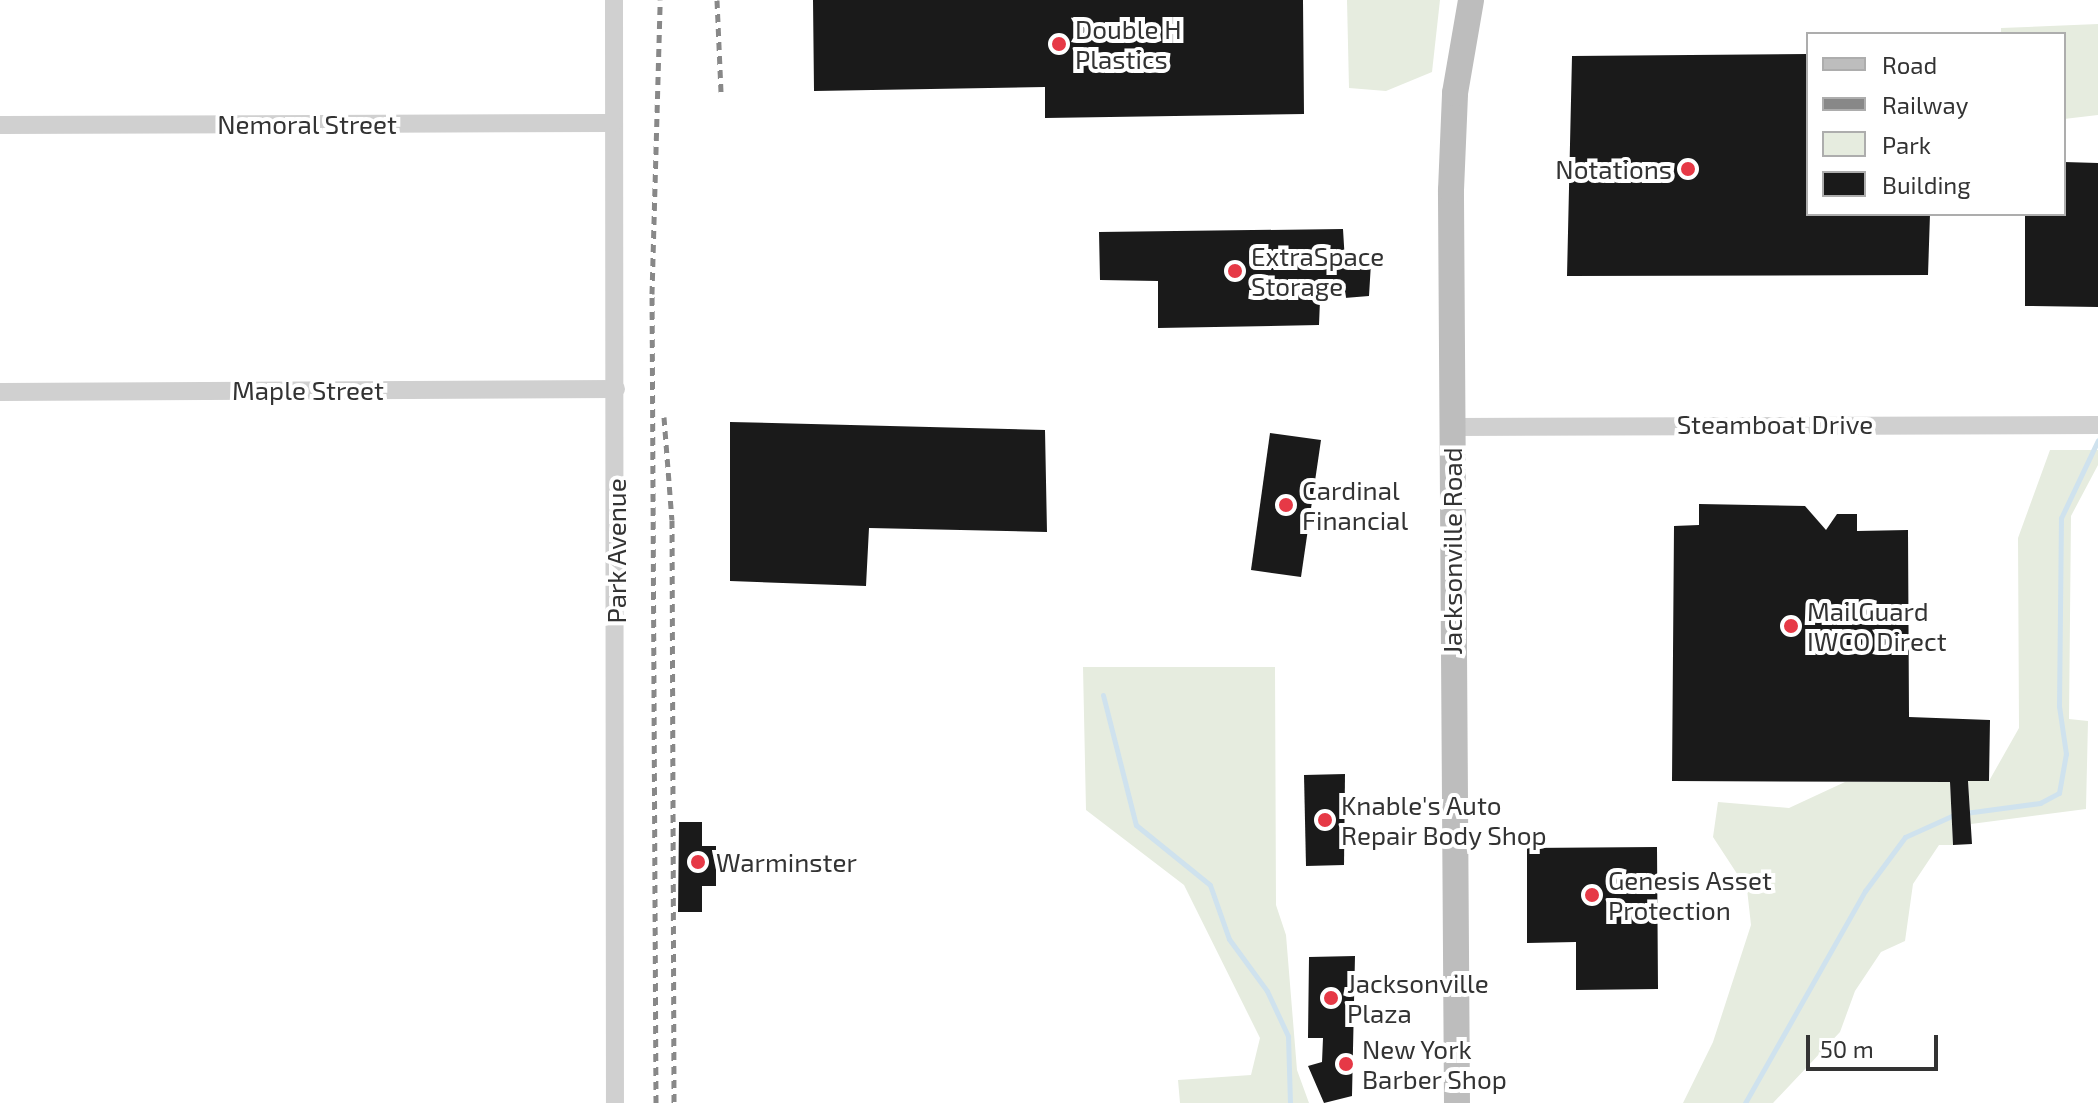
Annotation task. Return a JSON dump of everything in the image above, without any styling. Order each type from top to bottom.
[{"type":"main road","name":"Jacksonville Road","points":[[1457,1103],[1452,151],[1471,0]]},
{"type":"street","name":"Park Avenue","points":[[614,0],[615,1103]]},
{"type":"street","name":"Nemoral Street","points":[[0,125],[613,123]]},
{"type":"street","name":"Maple Street","points":[[0,392],[616,389]]},
{"type":"street","name":"Steamboat Drive","points":[[1452,427],[2098,425]]},
{"type":"green space","points":[[1347,0],[1440,0],[1432,72],[1386,91],[1349,88]]},
{"type":"green space","points":[[2098,24],[2098,115],[2066,119],[2066,32],[2001,32],[2001,28]]},
{"type":"green space","points":[[2050,450],[2098,450],[2098,465],[2071,516],[2069,719],[2088,721],[2086,809],[1971,824],[1968,781],[1989,781],[2019,728],[2018,538]]},
{"type":"green space","points":[[1083,667],[1275,667],[1276,905],[1286,935],[1297,1070],[1309,1103],[1180,1103],[1178,1080],[1251,1075],[1260,1038],[1184,885],[1086,810]]},
{"type":"green space","points":[[1845,782],[1950,782],[1953,845],[1939,845],[1913,884],[1905,941],[1881,952],[1855,991],[1840,1032],[1773,1103],[1683,1103],[1713,1042],[1751,925],[1747,889],[1713,837],[1718,802],[1789,808]]},
{"type":"building","name":"Double H Plastics","points":[[813,0],[1303,0],[1304,114],[1045,118],[1045,87],[814,91]]},
{"type":"building","name":"Notations","points":[[1806,54],[1806,216],[1930,216],[1928,275],[1567,276],[1572,56]]},
{"type":"building","points":[[2066,162],[2098,163],[2098,307],[2025,306],[2025,216],[2066,216]]},
{"type":"building","name":"ExtraSpace Storage","points":[[1343,229],[1345,262],[1371,263],[1369,296],[1320,300],[1319,325],[1158,328],[1158,281],[1100,280],[1099,232]]},
{"type":"building","points":[[730,422],[1045,430],[1047,532],[869,528],[866,586],[730,581]]},
{"type":"building","name":"Cardinal Financial","points":[[1270,433],[1321,440],[1301,577],[1251,570]]},
{"type":"building","name":"MailGuard IWCO Direct","points":[[1699,504],[1805,506],[1826,530],[1837,514],[1857,514],[1857,531],[1908,530],[1909,717],[1990,720],[1989,781],[1968,781],[1972,844],[1953,845],[1950,782],[1672,781],[1674,526],[1699,525]]},
{"type":"building","name":"Knable's Auto Repair Body Shop","points":[[1345,774],[1344,865],[1306,866],[1304,775]]},
{"type":"building","points":[[679,822],[702,822],[702,846],[716,846],[716,886],[702,886],[702,912],[678,912]]},
{"type":"building","name":"Genesis Asset Protection","points":[[1657,847],[1658,989],[1576,990],[1576,942],[1527,943],[1527,848]]},
{"type":"building","name":"Jacksonville Plaza","points":[[1355,956],[1352,1096],[1324,1103],[1308,1066],[1322,1062],[1323,1038],[1308,1038],[1309,957]]},
{"type":"waterway","points":[[1965,813],[2040,803],[2059,793],[2066,754],[2059,706],[2061,518],[2098,440]]},
{"type":"waterway","points":[[1103,695],[1136,825],[1210,885],[1229,939],[1267,991],[1288,1036],[1290,1103]]},
{"type":"waterway","points":[[1745,1103],[1865,891],[1905,837],[1956,814]]},
{"type":"railway","points":[[656,1103],[652,294],[660,0]]},
{"type":"railway","points":[[717,0],[721,92]]},
{"type":"railway","points":[[664,417],[672,520],[674,1103]]},
{"type":"place","name":"Double H Plastics","points":[[1059,44]]},
{"type":"place","name":"Notations","points":[[1688,169]]},
{"type":"place","name":"ExtraSpace Storage","points":[[1235,271]]},
{"type":"place","name":"Cardinal Financial","points":[[1286,505]]},
{"type":"place","name":"MailGuard IWCO Direct","points":[[1791,626]]},
{"type":"place","name":"Knable's Auto Repair Body Shop","points":[[1325,820]]},
{"type":"place","name":"Warminster","points":[[698,862]]},
{"type":"place","name":"Genesis Asset Protection","points":[[1592,895]]},
{"type":"place","name":"Jacksonville Plaza","points":[[1331,998]]},
{"type":"place","name":"New York Barber Shop","points":[[1346,1064]]}]
